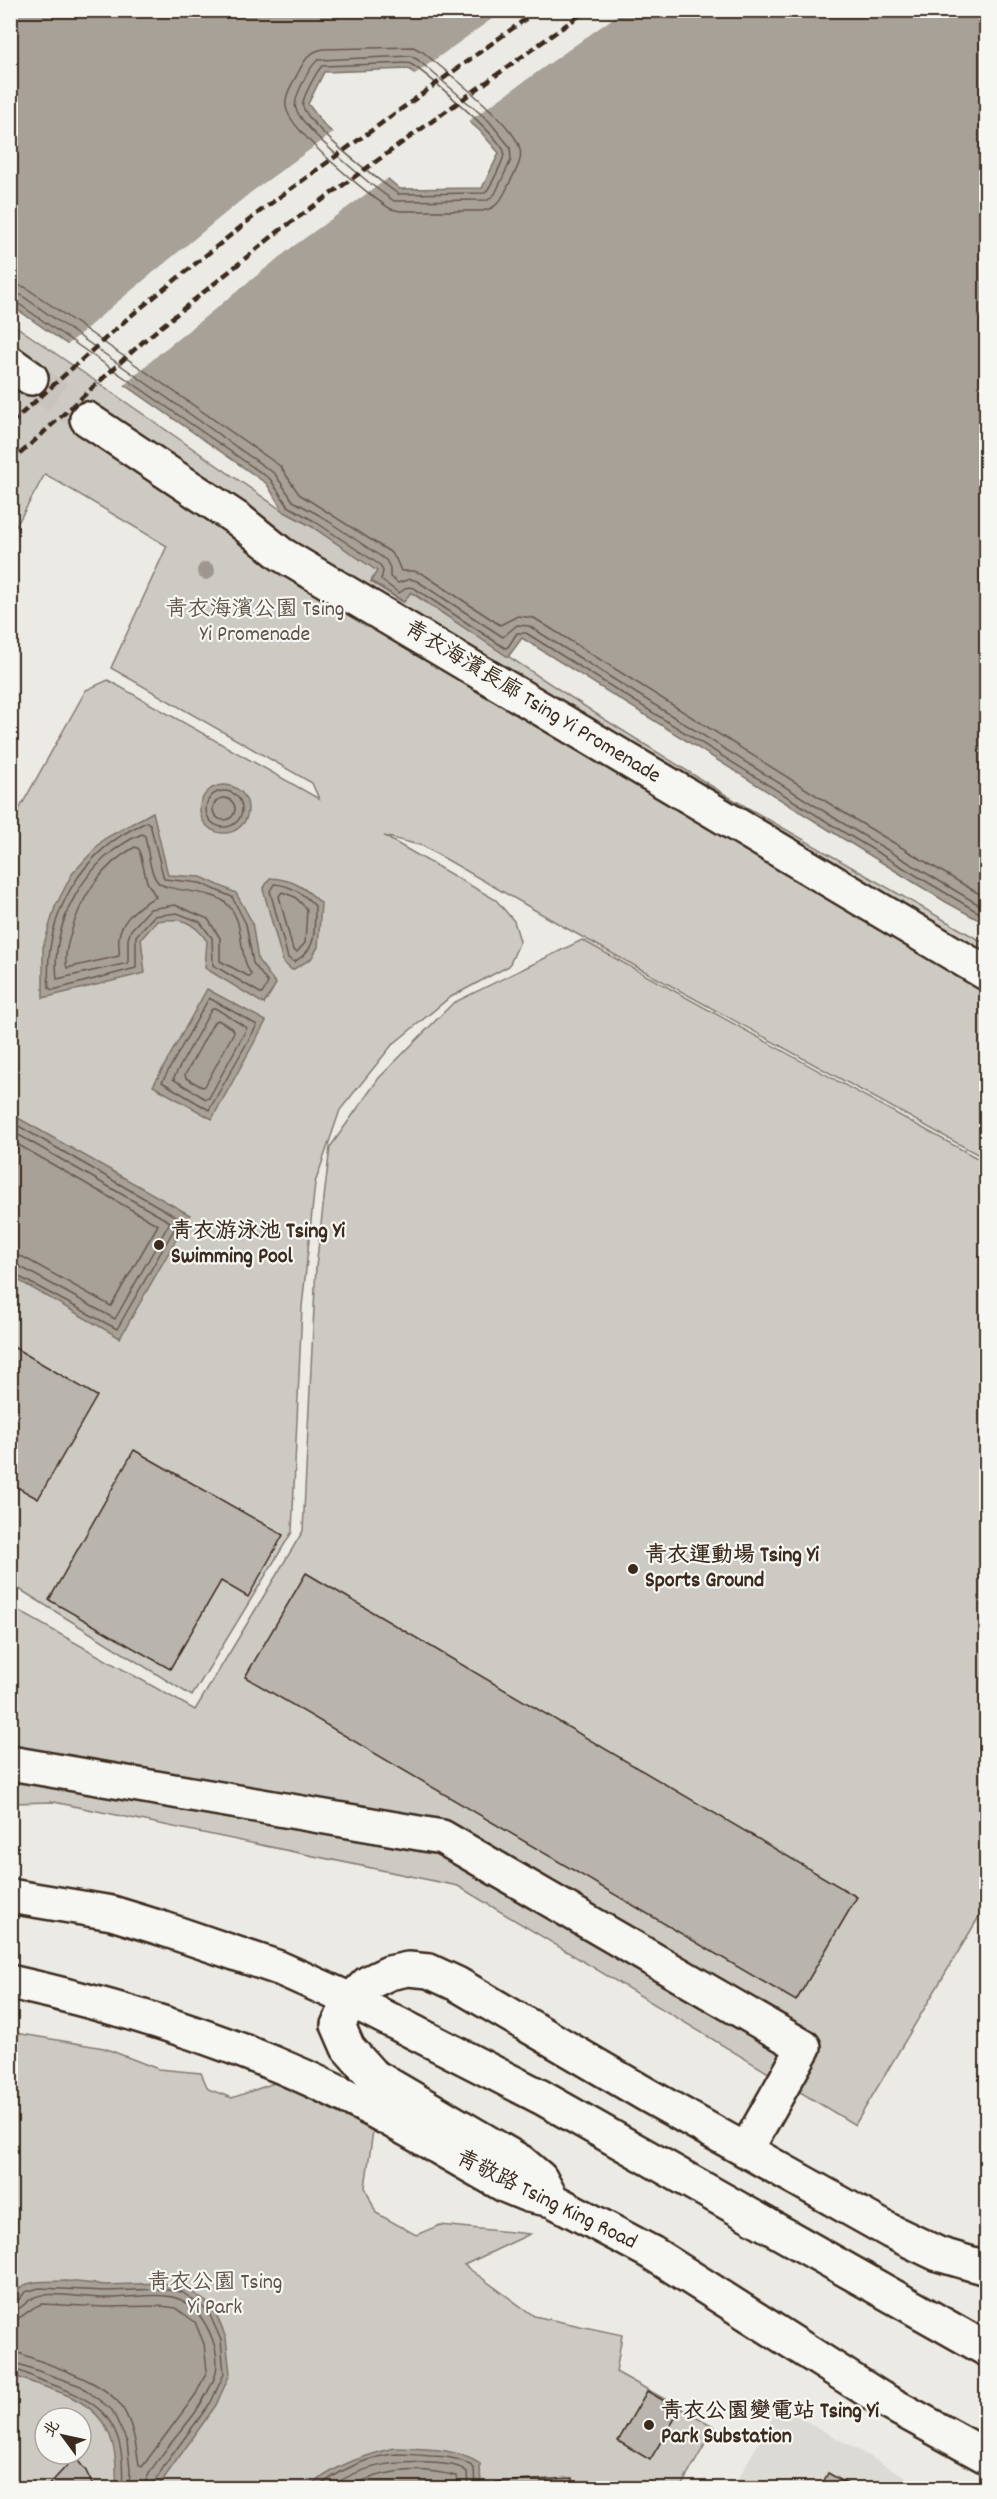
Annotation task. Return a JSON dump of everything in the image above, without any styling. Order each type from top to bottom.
[{"type":"main road","name":"青衣海濱長廊 Tsing Yi Promenade","points":[[87,419],[239,520],[281,554],[987,973]]},
{"type":"main road","points":[[10,1763],[442,1837],[804,2047],[746,2150]]},
{"type":"main road","points":[[10,1896],[112,1913],[279,1968],[351,2000],[541,2097],[987,2349]]},
{"type":"main road","points":[[552,2200],[540,2178],[521,2162],[372,2074],[348,2048],[338,2025],[351,2000],[368,1983],[389,1973],[408,1970],[429,1971],[457,1983],[890,2231],[938,2254],[987,2268]]},
{"type":"main road","name":"青敬路 Tsing King Road","points":[[10,1982],[115,2007],[230,2045],[362,2105],[506,2186],[528,2195],[552,2200],[652,2253],[880,2398],[987,2456]]},
{"type":"shaded area","points":[[779,2406],[926,2488],[733,2488]]},
{"type":"green space","name":"青衣海濱公園 Tsing Yi Promenade","points":[[10,322],[283,511],[311,526],[378,571],[371,582],[403,602],[410,592],[604,719],[729,797],[986,944],[986,1159],[566,928],[423,846],[384,836],[496,900],[514,921],[520,941],[509,966],[449,998],[392,1045],[340,1110],[315,1183],[302,1307],[292,1532],[192,1696],[11,1584],[11,824],[86,690],[108,680],[319,799],[312,783],[111,668],[167,546],[45,474],[15,528],[11,529]]},
{"type":"green space","name":"青衣運動場 Tsing Yi Sports Ground","points":[[582,940],[986,1163],[986,1905],[855,2125],[458,1886],[54,1802],[11,1803],[10,1606],[195,1710],[303,1531],[316,1267],[330,1147],[379,1078],[453,1003]]},
{"type":"green space","name":"青衣公園 Tsing Yi Park","points":[[10,2032],[104,2048],[158,2069],[201,2073],[208,2089],[232,2098],[277,2082],[373,2131],[365,2187],[376,2213],[416,2235],[440,2225],[530,2234],[464,2265],[534,2316],[622,2335],[616,2372],[715,2427],[680,2488],[11,2488]]},
{"type":"water","points":[[11,11],[986,11],[986,924],[842,838],[522,638],[508,657],[411,592],[404,602],[371,581],[377,571],[311,526],[283,511],[267,484],[11,305]],"holes":[[[409,69],[480,131],[499,153],[482,188],[400,189],[325,126],[308,104],[324,72]]]},
{"type":"water","points":[[219,785],[229,785],[241,792],[248,804],[248,814],[241,826],[229,833],[219,833],[204,822],[200,814],[200,804],[211,789]]},
{"type":"water","points":[[153,812],[168,875],[201,877],[236,893],[252,922],[258,960],[276,984],[264,1004],[205,968],[207,941],[197,929],[180,920],[157,921],[141,939],[145,973],[43,998],[43,947],[55,907],[72,874],[104,839]]},
{"type":"water","points":[[270,878],[298,885],[321,903],[318,947],[311,959],[292,970],[283,962],[263,889]]},
{"type":"water","points":[[207,989],[266,1021],[212,1119],[153,1086]]},
{"type":"water","points":[[11,1114],[190,1215],[120,1338],[11,1276]]},
{"type":"water","points":[[42,2281],[106,2285],[162,2283],[184,2286],[213,2307],[226,2338],[230,2374],[216,2405],[157,2488],[116,2488],[114,2448],[105,2425],[93,2412],[93,2406],[86,2406],[68,2395],[11,2374],[9,2328],[15,2295],[25,2285]]},
{"type":"water","points":[[394,2448],[439,2450],[470,2458],[480,2464],[481,2488],[308,2488],[328,2473],[348,2463]]},
{"type":"pier","points":[[503,11],[623,11],[466,123],[412,76]]},
{"type":"pier","points":[[336,131],[390,177],[291,248],[159,354],[121,388],[65,347],[250,193]]},
{"type":"building","points":[[10,1345],[97,1396],[38,1499],[10,1483]]},
{"type":"building","points":[[134,1450],[283,1535],[248,1597],[221,1581],[170,1669],[49,1600]]},
{"type":"building","points":[[306,1573],[857,1897],[796,2001],[245,1677]]},
{"type":"building","name":"青衣公園變電站 Tsing Yi Park Substation","points":[[647,2391],[680,2410],[650,2460],[618,2441]]},
{"type":"building","points":[[67,2466],[82,2466],[94,2488],[46,2488]]},
{"type":"building","points":[[828,2473],[855,2488],[820,2488]]},
{"type":"building","points":[[573,2478],[573,2488],[496,2488],[496,2482]]},
{"type":"tunnel","points":[[31,378],[87,419]]},
{"type":"railway","points":[[10,424],[127,319],[263,209],[538,10]]},
{"type":"railway","points":[[10,463],[146,339],[279,231],[587,10]]},
{"type":"place","name":"青衣游泳池 Tsing Yi Swimming Pool","points":[[159,1245]]},
{"type":"place","name":"青衣運動場 Tsing Yi Sports Ground","points":[[633,1569]]},
{"type":"place","name":"青衣公園變電站 Tsing Yi Park Substation","points":[[649,2425]]}]
